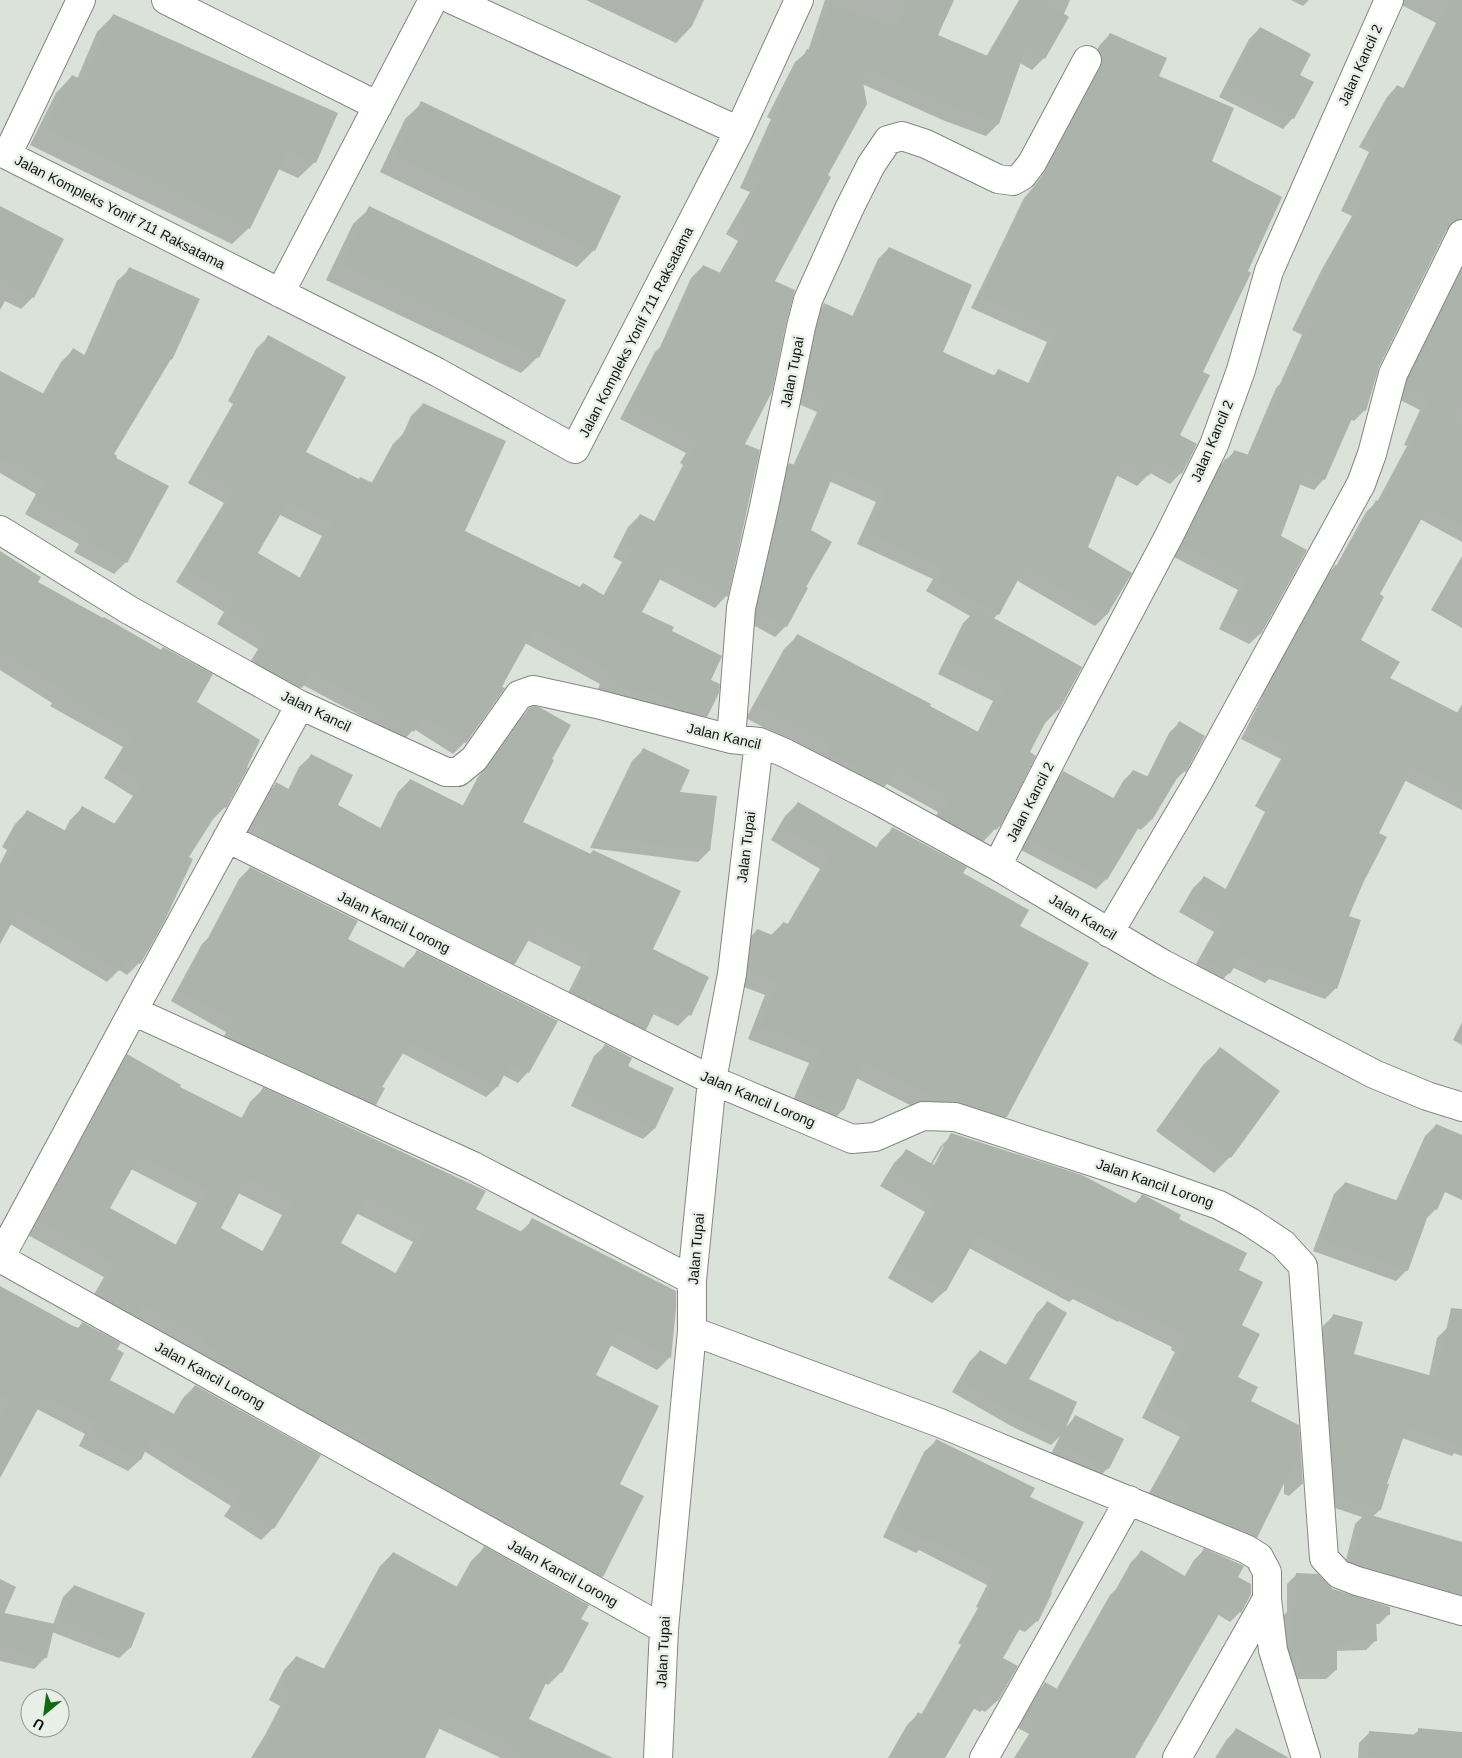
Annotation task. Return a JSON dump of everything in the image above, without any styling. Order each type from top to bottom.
[{"type":"street","name":"Jalan Kompleks Yonif 711 Raksatama","points":[[81,0],[7,155],[437,372],[575,449],[739,131],[799,0]]},
{"type":"street","points":[[166,0],[378,106]]},
{"type":"street","points":[[280,293],[433,0]]},
{"type":"street","points":[[453,0],[739,131]]},
{"type":"street","name":"Jalan Kancil 2","points":[[997,866],[1169,536],[1214,445],[1241,370],[1269,271],[1389,0]]},
{"type":"street","name":"Jalan Tupai","points":[[731,738],[741,608],[801,327],[808,300],[871,165],[888,140],[902,136],[926,144],[998,179],[1013,181],[1022,176],[1032,163],[1087,60]]},
{"type":"street","points":[[1109,933],[1198,782],[1361,484],[1372,454],[1393,374],[1461,238]]},
{"type":"street","name":"Jalan Kancil","points":[[0,530],[129,610],[300,705],[446,772],[458,772],[474,759],[519,695],[533,690],[731,738],[759,742],[785,753],[879,801],[997,866],[1163,964],[1374,1074],[1427,1096],[1462,1107]]},
{"type":"street","name":"Jalan Kancil Lorong","points":[[300,705],[0,1258],[664,1629]]},
{"type":"street","name":"Jalan Tupai","points":[[658,1758],[664,1629],[692,1331],[692,1280],[712,1080],[732,974],[759,742]]},
{"type":"street","name":"Jalan Kancil Lorong","points":[[227,838],[712,1080],[852,1139],[875,1137],[923,1116],[954,1117],[1219,1205],[1250,1222],[1283,1244],[1304,1266],[1324,1558],[1339,1574],[1356,1582],[1462,1611]]},
{"type":"street","points":[[133,1011],[473,1166],[692,1280]]},
{"type":"street","points":[[692,1331],[940,1423],[1246,1549],[1259,1557],[1267,1572],[1267,1599],[1273,1650],[1306,1758]]},
{"type":"street","points":[[984,1758],[1129,1500]]},
{"type":"street","points":[[1177,1758],[1267,1599]]},
{"type":"building","points":[[908,0],[954,0],[938,35],[990,57],[1023,0],[1040,0],[1069,17],[1045,59],[1026,48],[999,124],[957,109],[860,66],[867,104],[828,175],[831,177],[775,281],[795,290],[772,392],[745,444],[760,450],[728,597],[668,565],[642,612],[674,627],[672,631],[722,656],[711,680],[720,684],[719,693],[707,717],[690,712],[646,690],[643,696],[608,680],[612,672],[534,629],[502,687],[505,688],[466,743],[423,715],[414,732],[374,710],[376,706],[311,672],[302,688],[254,662],[269,636],[228,612],[235,599],[187,569],[235,490],[199,470],[244,392],[239,389],[268,335],[346,377],[306,452],[359,479],[360,477],[375,484],[405,430],[409,433],[423,403],[506,441],[465,531],[580,587],[583,583],[607,597],[633,550],[624,545],[640,514],[658,523],[694,453],[691,451],[697,441],[631,407],[666,339],[668,340],[703,265],[723,274],[749,229],[737,222],[761,180],[751,176],[782,107],[778,105],[807,49],[814,52],[831,4],[896,26]],"holes":[[[288,501],[333,524],[304,580],[258,553]]]},
{"type":"building","points":[[1451,0],[1462,0],[1462,219],[1454,221],[1448,227],[1379,367],[1366,411],[1357,407],[1325,480],[1305,472],[1281,536],[1307,550],[1261,634],[1229,618],[1247,579],[1182,545],[1225,459],[1230,461],[1234,450],[1252,456],[1312,324],[1302,319],[1361,205],[1351,200],[1378,141],[1369,136],[1397,85],[1407,90]]},
{"type":"building","points":[[113,14],[338,113],[316,163],[288,151],[250,229],[46,128],[72,75],[84,81]]},
{"type":"building","points":[[1260,27],[1311,54],[1300,75],[1314,82],[1294,119],[1229,86]]},
{"type":"building","points":[[1110,33],[1167,58],[1159,76],[1234,108],[1212,161],[1282,197],[1248,271],[1251,273],[1203,372],[1210,375],[1180,435],[1197,444],[1182,474],[1158,460],[1149,476],[1123,461],[1088,547],[1132,573],[1107,615],[1025,567],[999,615],[937,580],[943,568],[868,533],[887,491],[836,468],[811,530],[832,542],[806,587],[808,588],[787,627],[756,611],[789,463],[798,466],[827,400],[804,391],[823,305],[824,303],[857,318],[889,247],[972,285],[943,352],[995,376],[998,369],[1033,385],[1057,331],[981,297],[1035,185],[1044,173],[1048,175],[1072,121],[1101,67],[1103,60],[1101,53]]},
{"type":"building","points":[[421,101],[621,196],[595,251],[395,156]]},
{"type":"building","points":[[0,206],[64,239],[34,298],[0,280]]},
{"type":"building","points":[[369,206],[566,300],[539,358],[342,264]]},
{"type":"building","points":[[129,267],[200,299],[172,360],[114,454],[117,456],[116,458],[169,486],[127,563],[86,539],[90,531],[36,501],[47,482],[9,460],[0,460],[0,371],[46,395],[73,348],[89,358]]},
{"type":"building","points":[[1462,269],[1462,398],[1451,420],[1462,426],[1462,526],[1428,507],[1380,594],[1384,597],[1361,640],[1400,662],[1390,678],[1462,715],[1462,794],[1412,768],[1379,833],[1387,837],[1364,881],[1349,916],[1361,920],[1337,989],[1279,968],[1276,973],[1241,955],[1230,974],[1203,958],[1224,921],[1189,901],[1204,876],[1229,891],[1274,801],[1265,795],[1291,748],[1250,728],[1272,686],[1269,685],[1335,565],[1339,567],[1376,500],[1381,503],[1417,435],[1414,434],[1429,399],[1406,387],[1408,379]]},
{"type":"building","points":[[0,551],[41,577],[38,582],[161,650],[163,647],[213,674],[197,702],[260,740],[248,768],[226,808],[222,805],[189,857],[193,859],[165,920],[140,964],[128,957],[120,971],[19,910],[0,944],[0,871],[19,838],[13,835],[27,810],[68,832],[82,806],[117,825],[144,783],[115,766],[134,735],[61,693],[63,690],[0,650]]},
{"type":"building","points":[[976,608],[1082,667],[1059,710],[1053,707],[1030,752],[1036,756],[1001,825],[996,830],[989,826],[982,840],[940,817],[951,798],[896,769],[888,784],[828,752],[832,745],[759,705],[797,634],[931,704],[930,706],[982,734],[1006,687],[950,660]]},
{"type":"building","points":[[534,706],[571,725],[552,759],[554,760],[523,822],[591,854],[593,850],[681,891],[653,949],[709,977],[691,1016],[660,1001],[646,1030],[572,993],[591,955],[536,927],[515,964],[399,907],[374,892],[373,894],[264,839],[269,831],[254,823],[276,782],[292,791],[311,754],[353,775],[338,805],[384,830],[410,779],[466,807],[489,764],[529,708]]},
{"type":"building","points":[[1179,721],[1205,736],[1186,772],[1182,770],[1152,820],[1145,817],[1107,880],[1028,839],[1063,771],[1115,799],[1133,770],[1151,778]]},
{"type":"building","points":[[643,748],[690,770],[680,792],[717,796],[710,851],[600,837]]},
{"type":"building","points":[[798,802],[881,850],[892,827],[967,867],[963,873],[1029,910],[1020,926],[1089,963],[1007,1117],[960,1102],[942,1101],[864,1062],[844,1110],[803,1092],[822,1050],[760,1026],[777,982],[748,971],[751,944],[757,929],[777,937],[783,922],[792,925],[832,855],[783,827]]},
{"type":"building","points":[[250,867],[358,921],[348,939],[406,969],[417,950],[558,1021],[529,1073],[510,1063],[498,1087],[410,1042],[382,1087],[385,1088],[376,1105],[277,1059],[278,1056],[231,1029],[236,1021],[180,991]]},
{"type":"building","points":[[605,1044],[632,1058],[628,1066],[674,1088],[655,1129],[581,1095]]},
{"type":"building","points":[[1220,1047],[1280,1091],[1231,1158],[1171,1114]]},
{"type":"building","points":[[127,1054],[181,1085],[180,1087],[246,1120],[263,1087],[486,1191],[476,1209],[524,1233],[532,1218],[676,1291],[671,1358],[619,1330],[596,1375],[659,1406],[620,1484],[644,1496],[603,1577],[379,1452],[382,1445],[338,1421],[335,1427],[212,1358],[217,1351],[203,1344],[206,1339],[142,1305],[136,1316],[98,1295],[116,1264],[38,1220]],"holes":[[[140,1155],[209,1190],[180,1247],[110,1208]],[[247,1178],[294,1202],[266,1253],[221,1228]],[[366,1198],[425,1229],[399,1275],[341,1243]]]},
{"type":"building","points":[[1436,1124],[1462,1135],[1462,1200],[1445,1192],[1437,1210],[1431,1207],[1408,1271],[1323,1240],[1345,1182],[1401,1202]]},
{"type":"building","points":[[951,1133],[1082,1175],[1137,1204],[1142,1194],[1181,1215],[1179,1219],[1247,1253],[1239,1270],[1263,1282],[1242,1325],[1260,1334],[1238,1377],[1258,1387],[1251,1401],[1299,1425],[1303,1484],[1296,1482],[1296,1459],[1257,1538],[1199,1513],[1156,1489],[1192,1424],[1154,1406],[1187,1339],[1183,1337],[1184,1334],[1132,1309],[1131,1311],[1085,1287],[1083,1290],[978,1234],[946,1291],[899,1265],[936,1199],[892,1173],[906,1149],[934,1165]]},
{"type":"building","points":[[0,1286],[73,1326],[79,1328],[82,1322],[121,1343],[117,1349],[124,1353],[110,1380],[176,1415],[195,1385],[321,1455],[274,1529],[235,1504],[242,1494],[152,1437],[141,1460],[90,1434],[96,1422],[45,1396],[0,1478],[0,1420],[11,1399],[0,1394]]},
{"type":"building","points":[[1047,1301],[1067,1313],[1029,1379],[1077,1402],[1062,1436],[1021,1417],[961,1382],[980,1350],[1008,1366]]},
{"type":"building","points":[[1451,1308],[1462,1309],[1462,1446],[1407,1427],[1387,1484],[1389,1484],[1381,1510],[1335,1495],[1326,1371],[1332,1354],[1325,1352],[1333,1314],[1363,1322],[1354,1354],[1436,1377]]},
{"type":"building","points":[[1075,1415],[1124,1439],[1109,1469],[1060,1445]]},
{"type":"building","points":[[936,1439],[1035,1488],[1030,1497],[1084,1522],[1038,1622],[1027,1616],[1003,1658],[1018,1666],[998,1701],[994,1699],[993,1701],[982,1695],[945,1758],[893,1758],[918,1712],[925,1716],[972,1633],[968,1632],[988,1597],[986,1596],[998,1573],[930,1539],[929,1542],[894,1526]]},
{"type":"building","points":[[1364,1513],[1462,1542],[1462,1595],[1352,1562]]},
{"type":"building","points":[[484,1546],[589,1605],[581,1619],[589,1623],[562,1673],[553,1668],[529,1719],[613,1758],[528,1758],[512,1750],[515,1745],[447,1713],[425,1758],[255,1758],[278,1721],[292,1692],[281,1687],[296,1656],[327,1670],[393,1552],[461,1589]]},
{"type":"building","points":[[1204,1548],[1244,1566],[1238,1577],[1251,1584],[1251,1594],[1241,1613],[1225,1604],[1135,1758],[1018,1758],[1038,1724],[1025,1717],[1045,1682],[1059,1690],[1141,1550],[1188,1578]]},
{"type":"building","points":[[1296,1573],[1318,1574],[1333,1589],[1390,1607],[1390,1615],[1376,1616],[1377,1641],[1337,1643],[1337,1670],[1301,1670],[1301,1654],[1291,1654],[1291,1606],[1296,1609]]},
{"type":"building","points":[[74,1585],[145,1613],[131,1648],[60,1620]]},
{"type":"building","points":[[0,1612],[55,1624],[47,1658],[0,1647]]},
{"type":"building","points":[[1236,1728],[1289,1758],[1219,1758]]},
{"type":"building","points":[[1418,1728],[1462,1732],[1462,1758],[1368,1756],[1369,1731],[1418,1735]]}]
